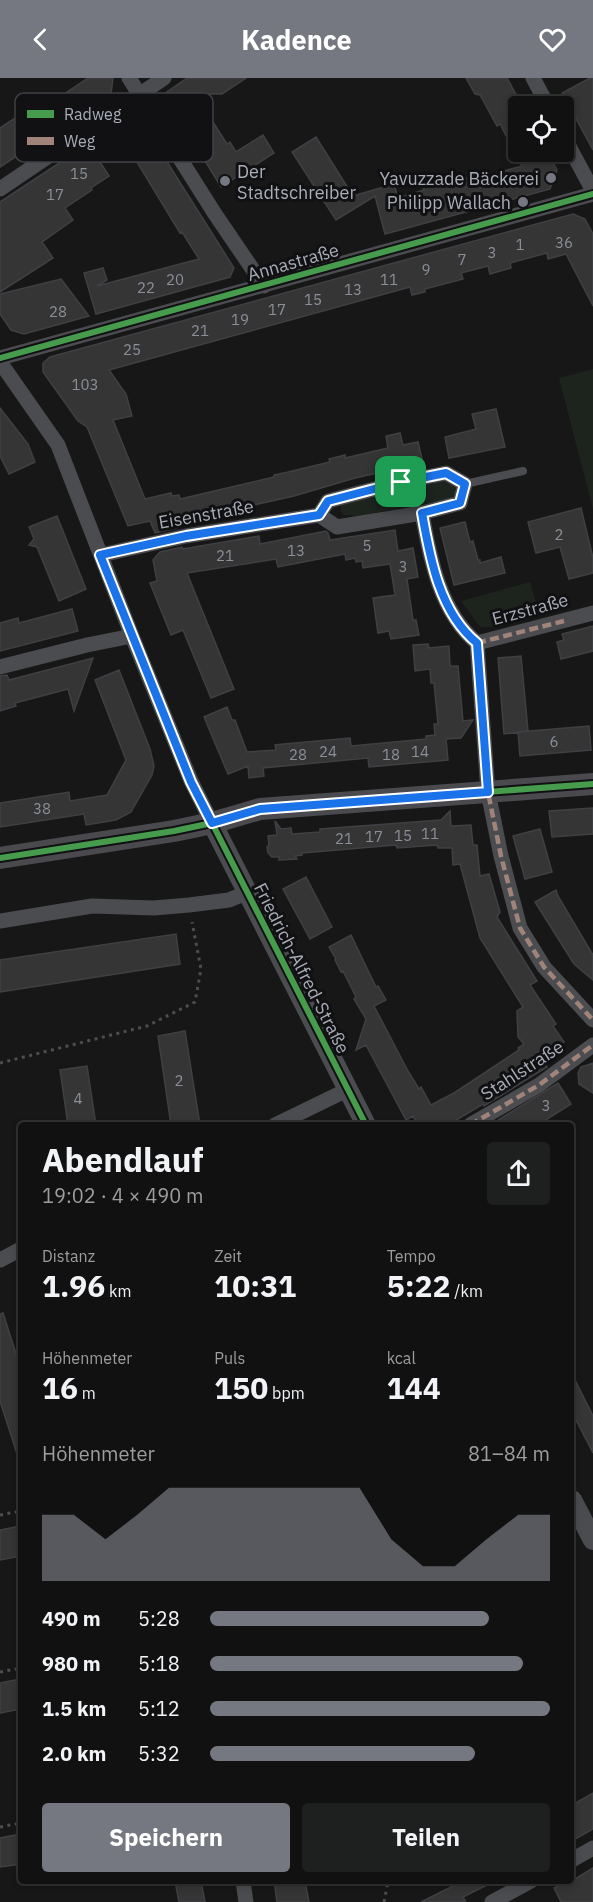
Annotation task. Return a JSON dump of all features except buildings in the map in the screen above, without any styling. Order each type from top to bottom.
[{"type":"main road","points":[[0,858],[174,831],[260,809],[593,784]]},
{"type":"street","points":[[129,78],[139,93]]},
{"type":"street","points":[[142,93],[164,78]]},
{"type":"street","points":[[533,78],[543,96]]},
{"type":"street","points":[[574,156],[593,193]]},
{"type":"street","points":[[0,189],[40,162]]},
{"type":"street","points":[[182,162],[264,286]]},
{"type":"street","name":"Annastraße","points":[[0,360],[593,193]]},
{"type":"street","name":"Friedrich-Alfred-Straße","points":[[0,360],[58,445],[191,782],[364,1122]]},
{"type":"street","name":"Eisenstraße","points":[[100,555],[186,536],[319,515],[328,501],[446,473],[465,484]]},
{"type":"street","points":[[319,515],[337,527],[422,513],[460,503],[465,484]]},
{"type":"street","points":[[422,513],[434,570],[448,608],[468,636],[477,643],[488,792],[501,856],[520,928],[544,968],[593,1020]]},
{"type":"street","name":"Erzstraße","points":[[477,643],[593,613]]},
{"type":"street","points":[[0,667],[132,636]]},
{"type":"street","points":[[0,921],[92,906],[154,908],[189,905],[229,900],[246,893]]},
{"type":"street","name":"Stahlstraße","points":[[475,1122],[539,1085],[593,1045]]},
{"type":"street","points":[[281,1122],[347,1090]]},
{"type":"street","points":[[0,1260],[18,1255]]},
{"type":"street","points":[[574,1504],[593,1540]]},
{"type":"street","points":[[574,1859],[593,1848]]},
{"type":"street","points":[[243,1884],[246,1902]]},
{"type":"street","points":[[492,1902],[525,1884]]},
{"type":"lane","points":[[465,484],[523,471]]},
{"type":"path","points":[[0,1063],[147,1026],[195,1002],[201,969],[189,905]]},
{"type":"path","points":[[0,1515],[18,1512]]},
{"type":"path","points":[[0,1672],[18,1669]]},
{"type":"path","points":[[0,1827],[18,1824]]},
{"type":"path","points":[[384,1902],[387,1884]]},
{"type":"shaded area","points":[[593,369],[593,509],[559,378]]},
{"type":"shaded area","points":[[442,480],[449,481],[456,487],[455,495],[450,499],[358,516],[344,515],[341,512],[341,503]]},
{"type":"shaded area","points":[[530,582],[539,613],[489,627],[480,627],[461,601]]},
{"type":"marked path","points":[[422,513],[433,566],[445,600],[464,630],[477,643],[488,792],[501,856],[520,928],[544,967],[593,1020]]},
{"type":"marked path","points":[[477,643],[564,621]]},
{"type":"marked path","points":[[475,1122],[539,1085],[593,1045]]},
{"type":"cycle path","points":[[0,358],[593,194]]},
{"type":"cycle path","points":[[0,858],[174,831],[260,809],[593,784]]},
{"type":"cycle path","points":[[212,823],[364,1122]]},
{"type":"place","name":"Yavuzzade Bäckerei","points":[[551,178]]},
{"type":"place","name":"Der Stadtschreiber","points":[[225,181]]},
{"type":"place","name":"Philipp Wallach","points":[[523,202]]},
{"type":"route","points":[[446,473],[465,484],[460,503],[422,513],[434,570],[448,608],[468,636],[477,643],[488,792],[260,809],[212,823],[191,782],[100,555],[186,536],[319,515],[328,501],[401,482],[446,473]]}]
